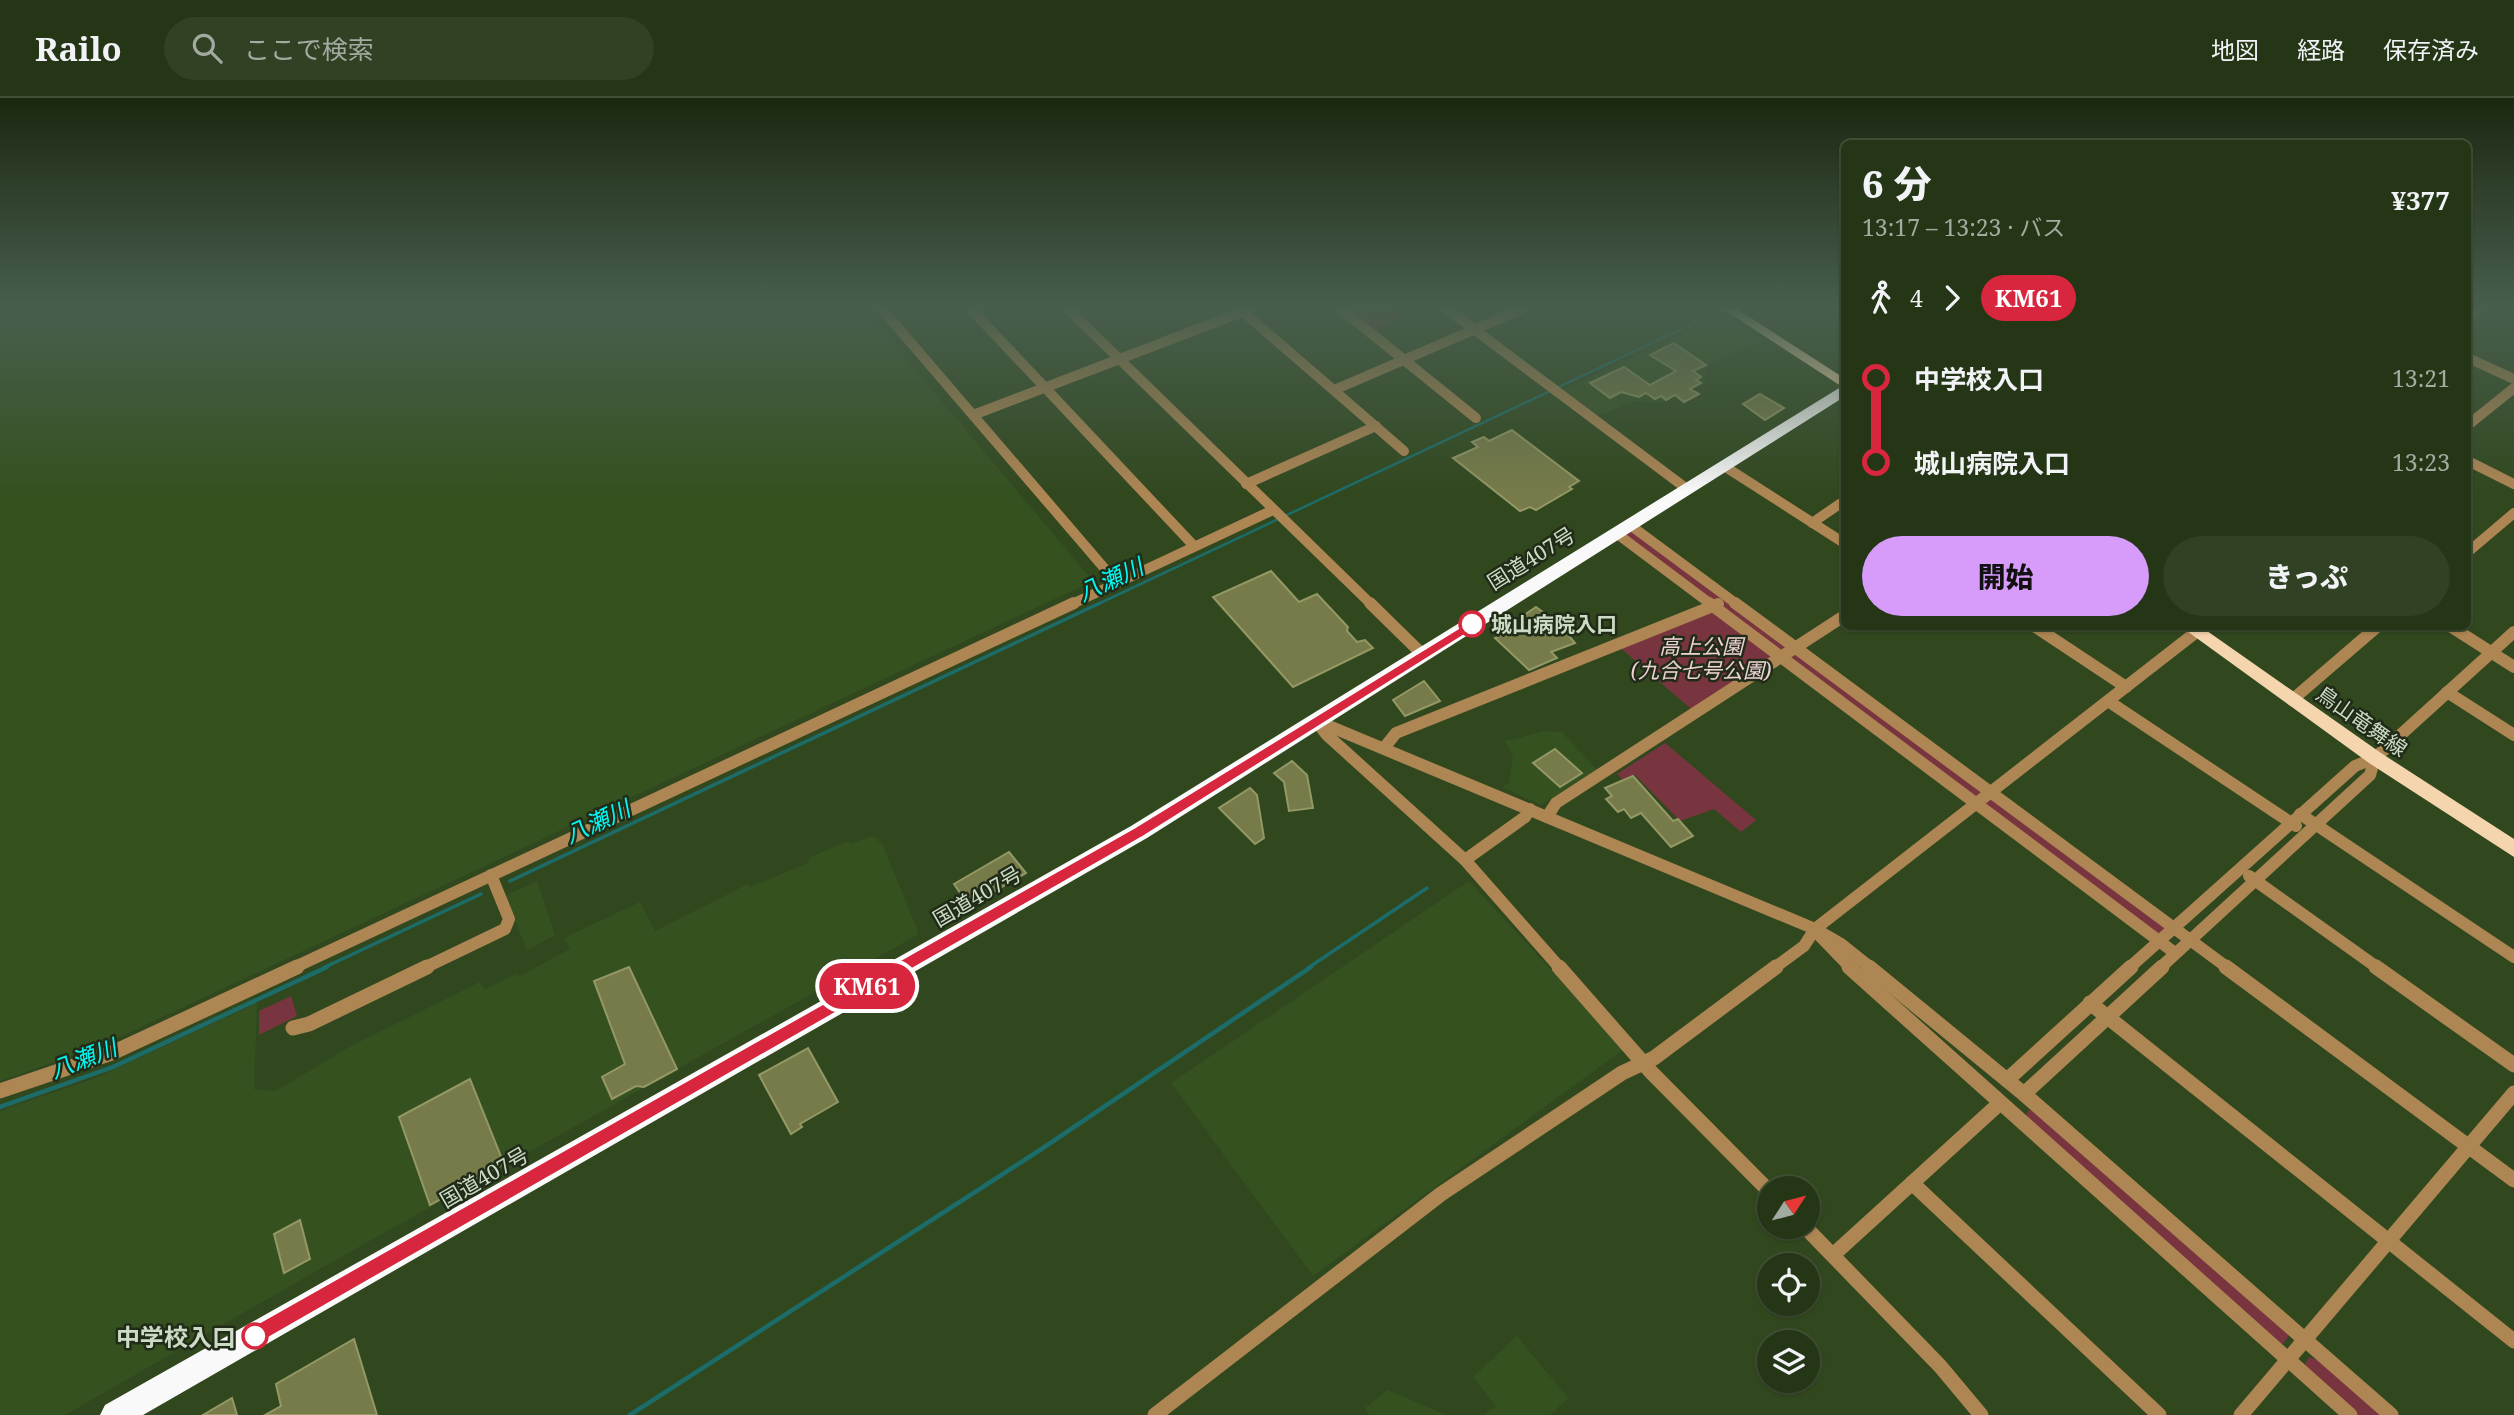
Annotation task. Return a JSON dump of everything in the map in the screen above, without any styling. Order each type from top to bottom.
[{"type":"highway","name":"国道407号","points":[[115,1415],[1108,850],[1841,392]]},
{"type":"main road","points":[[1823,370],[1841,382]]},
{"type":"main road","name":"鳥山竜舞線","points":[[2199,630],[2375,758],[2514,849]]},
{"type":"street","points":[[934,370],[1117,583]]},
{"type":"street","points":[[1029,370],[1194,546]]},
{"type":"street","points":[[972,415],[1090,370]]},
{"type":"street","points":[[1131,370],[1423,655]]},
{"type":"street","points":[[1313,370],[1404,451]]},
{"type":"street","points":[[1334,390],[1380,370]]},
{"type":"street","points":[[1417,370],[1476,418]]},
{"type":"street","points":[[1528,370],[1686,489]]},
{"type":"street","points":[[2495,370],[2514,379]]},
{"type":"street","points":[[2471,423],[2514,388]]},
{"type":"street","points":[[1246,484],[1376,426]]},
{"type":"street","points":[[2471,462],[2514,484]]},
{"type":"street","points":[[1724,466],[1841,541]]},
{"type":"street","points":[[1812,523],[1841,503]]},
{"type":"street","points":[[2471,549],[2514,513]]},
{"type":"street","points":[[0,1091],[112,1053],[1194,546],[1278,514]]},
{"type":"street","points":[[1623,529],[1730,599],[2514,1180]]},
{"type":"street","points":[[1623,529],[1713,606],[2175,953]]},
{"type":"street","points":[[1355,761],[1362,750],[1380,746],[1396,733],[1730,599]]},
{"type":"street","points":[[1546,817],[1556,803],[1698,714],[1841,618]]},
{"type":"street","points":[[2041,630],[2126,687]]},
{"type":"street","points":[[1154,1415],[1441,1194],[1642,1061],[1654,1058],[1807,944],[1815,929],[2126,687],[2194,630]]},
{"type":"street","points":[[2292,700],[2373,630]]},
{"type":"street","points":[[2456,630],[2514,667]]},
{"type":"street","points":[[1985,1090],[2004,1077],[2090,1003],[2157,940],[2356,766],[2375,758],[2514,632]]},
{"type":"street","points":[[2447,692],[2514,734]]},
{"type":"street","points":[[2108,701],[2514,957]]},
{"type":"street","points":[[1317,721],[1815,929],[1841,944],[2004,1077],[2391,1415]]},
{"type":"street","points":[[1317,721],[1355,761],[1465,860],[1642,1061],[1757,1179]]},
{"type":"street","points":[[1833,1255],[1912,1183],[2005,1108],[2026,1096],[2105,1016],[2370,775],[2375,758]]},
{"type":"street","points":[[1465,860],[1525,817],[1530,809]]},
{"type":"street","points":[[2239,869],[2514,1065]]},
{"type":"street","points":[[293,1028],[309,1024],[505,929],[509,919],[492,875]]},
{"type":"street","points":[[1815,929],[1833,953],[1861,979],[2350,1415]]},
{"type":"street","points":[[2090,1003],[2514,1341]]},
{"type":"street","points":[[2241,1415],[2514,1093]]},
{"type":"street","points":[[1912,1183],[2159,1415]]},
{"type":"street","points":[[1817,1239],[1940,1366],[1981,1415]]},
{"type":"shaded area","points":[[0,370],[916,370],[1093,581],[100,1046],[0,1081]]},
{"type":"shaded area","points":[[1604,370],[1705,370],[1705,383],[1659,403],[1634,401],[1596,417],[1561,391]]},
{"type":"shaded area","points":[[1546,731],[1562,732],[1597,770],[1541,805],[1504,788],[1504,785],[1509,784],[1513,755],[1505,741]]},
{"type":"shaded area","points":[[873,836],[883,845],[919,934],[332,1262],[65,1415],[0,1415],[0,1111],[98,1077],[257,1003],[254,1089],[276,1091],[351,1046],[480,982],[484,990],[516,974],[518,977],[570,949],[564,938],[640,902],[655,931],[748,884],[750,887],[809,863],[808,858],[849,841],[850,844]]},
{"type":"shaded area","points":[[537,881],[555,935],[527,950],[505,896]]},
{"type":"shaded area","points":[[1469,881],[1624,1049],[1313,1276],[1171,1083]]},
{"type":"shaded area","points":[[1517,1336],[1568,1398],[1550,1415],[1484,1415],[1496,1406],[1473,1377]]},
{"type":"shaded area","points":[[1388,1390],[1446,1415],[1370,1415],[1365,1408]]},
{"type":"green space","name":"高上公園 (九合七号公園)","points":[[1630,525],[2172,927],[2157,940],[1781,657],[1697,714],[1617,645],[1712,606],[1616,533]]},
{"type":"green space","points":[[1665,743],[1756,820],[1741,832],[1714,809],[1680,821],[1635,775],[1623,780],[1617,774]]},
{"type":"green space","points":[[291,996],[297,1016],[259,1035],[259,1011]]},
{"type":"green space","points":[[2029,1110],[2036,1111],[2289,1335],[2283,1344],[2274,1342],[2024,1118]]},
{"type":"green space","points":[[2309,1357],[2320,1361],[2382,1415],[2356,1415],[2310,1374],[2305,1364]]},
{"type":"building","points":[[1617,370],[1629,370],[1650,385],[1676,371],[1694,370],[1701,377],[1696,380],[1701,383],[1690,389],[1699,394],[1684,402],[1675,395],[1666,400],[1661,396],[1655,399],[1646,393],[1639,397],[1621,392],[1610,398],[1590,383]]},
{"type":"building","points":[[1760,394],[1784,408],[1765,420],[1743,404]]},
{"type":"building","points":[[1512,430],[1579,481],[1569,487],[1572,489],[1536,510],[1530,507],[1520,511],[1453,458],[1478,447],[1472,442],[1484,437],[1489,441]]},
{"type":"building","points":[[1271,571],[1299,602],[1317,594],[1348,627],[1347,631],[1357,642],[1365,640],[1373,648],[1293,687],[1213,597]]},
{"type":"building","points":[[1536,607],[1559,624],[1575,643],[1551,652],[1557,658],[1529,670],[1495,638],[1530,622],[1523,616]]},
{"type":"building","points":[[1424,681],[1440,701],[1405,716],[1393,700]]},
{"type":"building","points":[[1555,749],[1582,773],[1560,787],[1533,763]]},
{"type":"building","points":[[1292,761],[1307,775],[1313,808],[1289,811],[1284,782],[1274,773]]},
{"type":"building","points":[[1633,776],[1673,821],[1678,819],[1693,836],[1671,847],[1641,813],[1631,818],[1624,809],[1618,812],[1606,799],[1612,796],[1605,788]]},
{"type":"building","points":[[1250,788],[1257,795],[1264,838],[1255,844],[1219,808]]},
{"type":"building","points":[[1009,852],[1026,873],[969,906],[954,884]]},
{"type":"building","points":[[629,967],[677,1069],[644,1087],[636,1086],[612,1099],[602,1077],[625,1064],[594,981]]},
{"type":"building","points":[[808,1048],[838,1102],[800,1124],[802,1127],[791,1134],[759,1075]]},
{"type":"building","points":[[470,1079],[504,1164],[430,1205],[399,1117]]},
{"type":"building","points":[[300,1220],[310,1259],[284,1273],[274,1234]]},
{"type":"building","points":[[354,1339],[377,1415],[265,1415],[281,1406],[276,1384]]},
{"type":"building","points":[[232,1398],[237,1415],[203,1415]]},
{"type":"waterway","name":"八瀬川","points":[[1096,605],[1594,370]]},
{"type":"waterway","name":"八瀬川","points":[[510,881],[1100,603]]},
{"type":"waterway","points":[[1308,968],[1427,888]]},
{"type":"waterway","name":"八瀬川","points":[[323,968],[481,894]]},
{"type":"waterway","name":"八瀬川","points":[[0,1107],[113,1067],[327,967]]},
{"type":"waterway","points":[[630,1415],[1040,1150],[1311,967]]},
{"type":"bus line","name":"KM61","points":[[255,1336],[1139,832],[1472,624]]},
{"type":"place","name":"城山病院入口","points":[[1472,624]]},
{"type":"place","name":"中学校入口","points":[[255,1336]]}]
